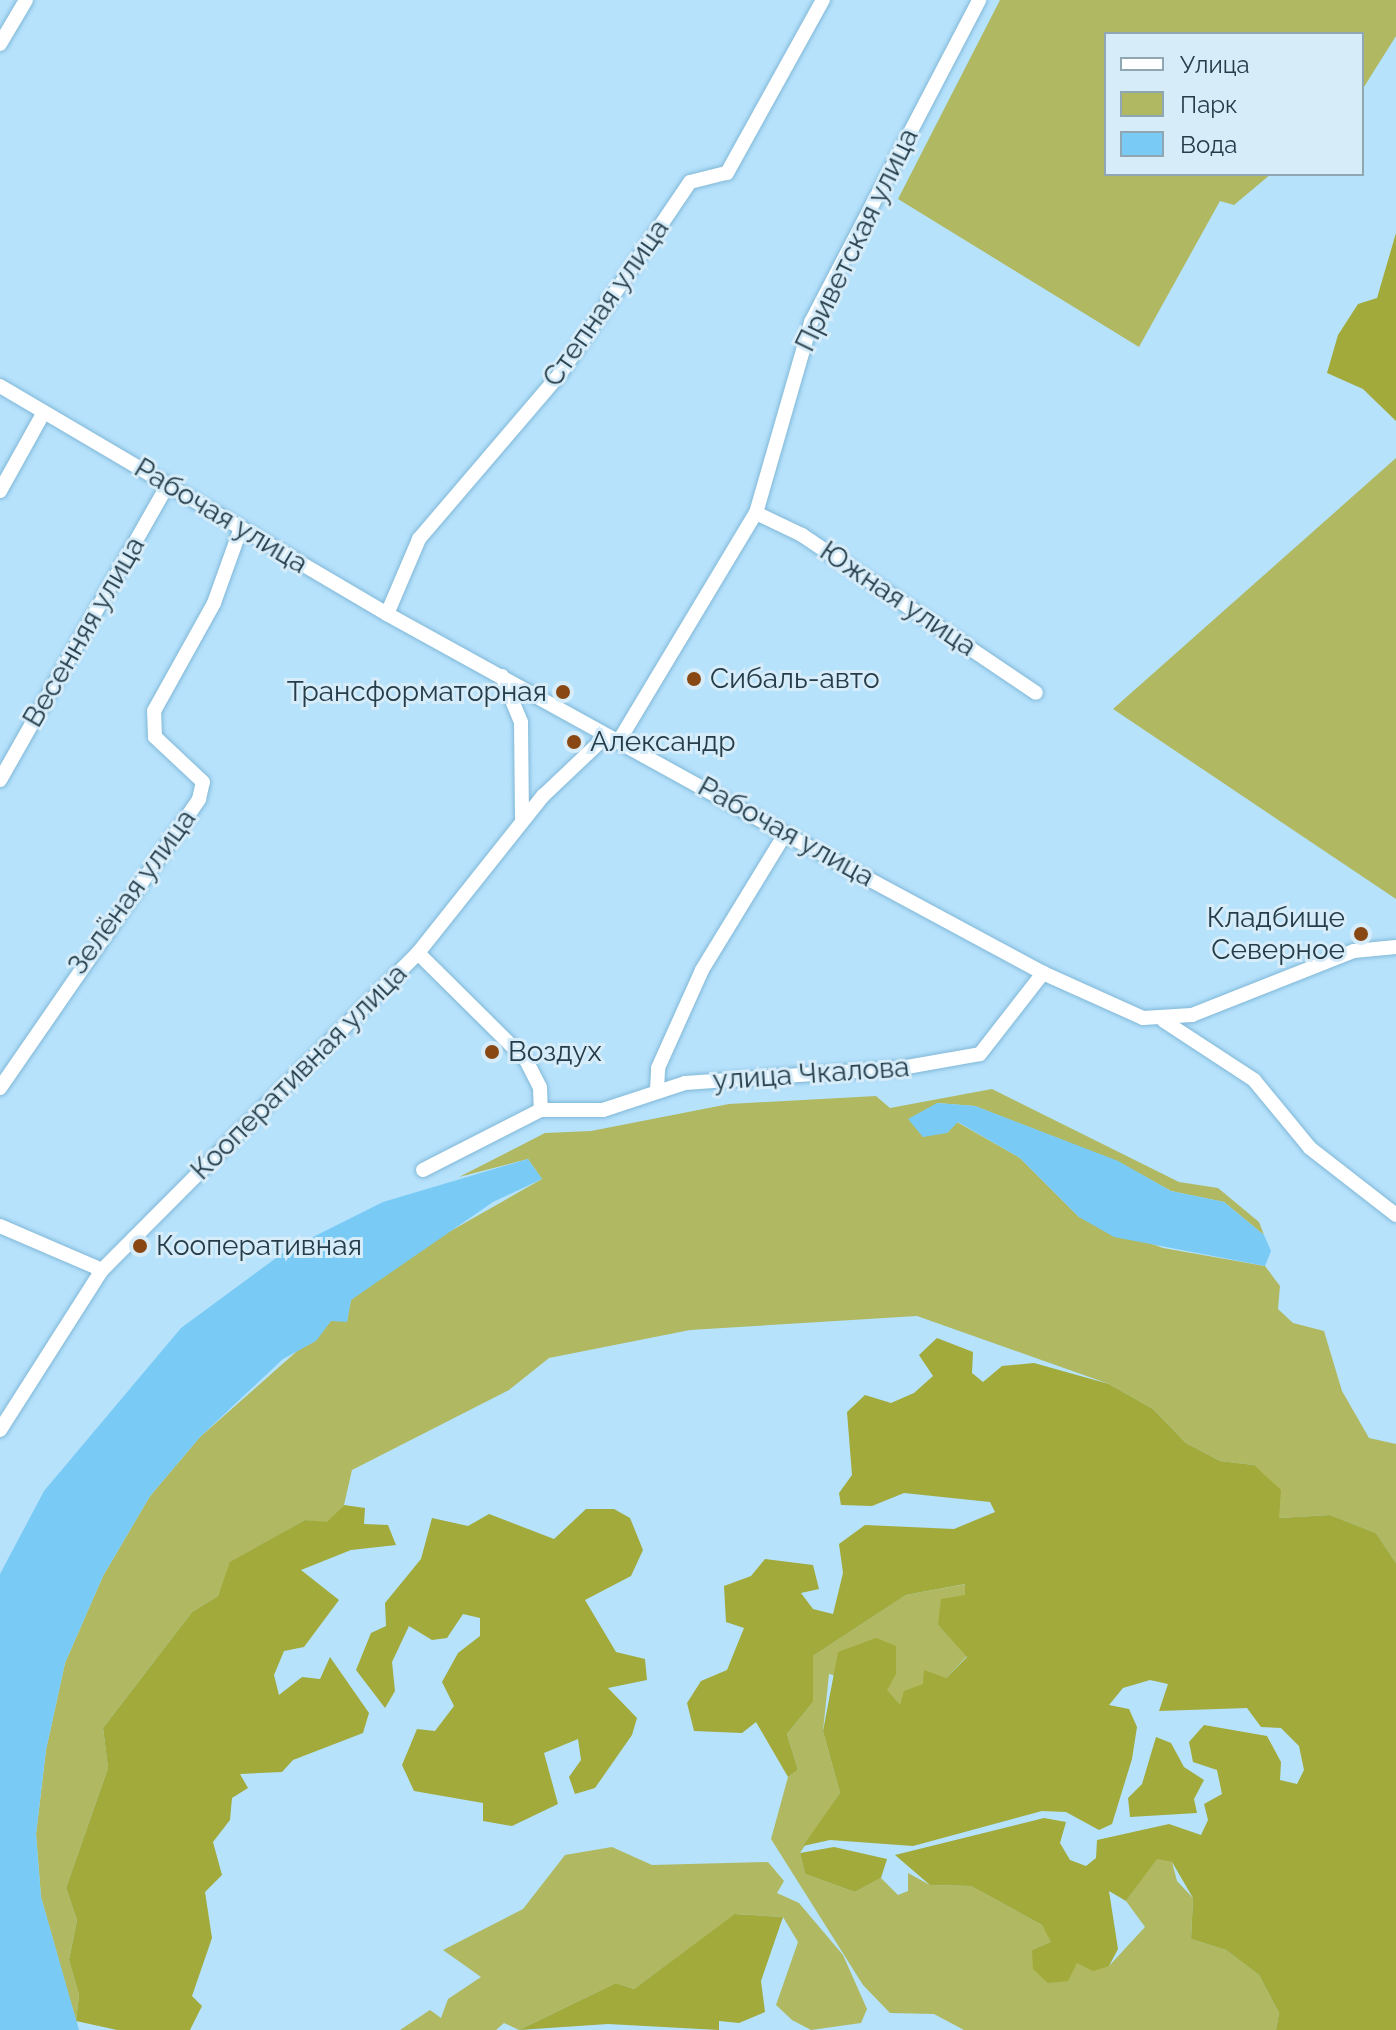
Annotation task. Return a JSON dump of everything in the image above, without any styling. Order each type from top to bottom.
[{"type":"street","points":[[0,44],[26,0]]},
{"type":"street","name":"Степная улица","points":[[387,614],[419,539],[560,374],[690,182],[727,173],[823,0]]},
{"type":"street","name":"Приветская улица","points":[[620,739],[756,513],[811,322],[979,0]]},
{"type":"street","name":"Рабочая улица","points":[[0,386],[387,614],[620,739],[785,834],[1043,973],[1164,1021],[1254,1080],[1310,1148],[1396,1215]]},
{"type":"street","points":[[0,491],[44,412]]},
{"type":"street","name":"Весенняя улица","points":[[0,780],[168,484]]},
{"type":"street","name":"Южная улица","points":[[756,513],[802,535],[1036,693]]},
{"type":"street","name":"Зелёная улица","points":[[0,1088],[199,799],[203,782],[155,737],[154,711],[214,603],[241,528]]},
{"type":"street","points":[[502,675],[521,722],[521,821]]},
{"type":"street","name":"Кооперативная улица","points":[[0,1430],[102,1270],[418,953],[521,821],[602,740],[620,739]]},
{"type":"street","points":[[657,1090],[658,1068],[702,970],[785,834]]},
{"type":"street","points":[[1164,1021],[1354,951],[1396,947]]},
{"type":"street","points":[[418,953],[526,1060],[540,1087],[541,1110]]},
{"type":"street","name":"улица Чкалова","points":[[423,1170],[541,1110],[603,1110],[657,1090],[901,1068],[980,1054],[1043,973]]},
{"type":"street","points":[[0,1226],[102,1270]]},
{"type":"green space","points":[[1000,0],[1396,0],[1396,36],[1364,87],[1364,32],[1104,32],[1104,176],[1269,176],[1234,205],[1220,201],[1139,347],[898,199]]},
{"type":"green space","points":[[1396,233],[1396,421],[1363,389],[1327,373],[1338,335],[1358,304],[1377,298]]},
{"type":"green space","points":[[1396,458],[1396,899],[1113,709]]},
{"type":"green space","points":[[992,1089],[1179,1182],[1218,1188],[1259,1222],[1264,1235],[1224,1202],[1171,1191],[1117,1161],[975,1106],[937,1103],[947,1133],[957,1122],[1020,1158],[1079,1217],[1163,1248],[1265,1266],[1280,1286],[1278,1309],[1293,1323],[1324,1331],[1342,1391],[1369,1438],[1396,1444],[1396,1563],[1376,1533],[1330,1515],[1279,1518],[1254,1465],[1220,1461],[1186,1443],[1153,1409],[1109,1384],[917,1316],[690,1330],[549,1358],[509,1390],[352,1470],[344,1505],[327,1523],[305,1520],[231,1562],[218,1596],[192,1612],[103,1728],[108,1768],[66,1888],[77,1920],[69,1960],[79,1995],[76,2021],[41,1897],[36,1834],[46,1750],[65,1663],[103,1576],[150,1496],[200,1437],[331,1321],[347,1321],[351,1300],[412,1253],[542,1179],[528,1159],[459,1177],[545,1133],[591,1131],[729,1104],[876,1096],[890,1108]]},
{"type":"green space","points":[[937,1338],[973,1352],[972,1373],[983,1382],[1002,1366],[1034,1363],[1109,1384],[1153,1409],[1186,1443],[1220,1461],[1254,1465],[1281,1490],[1279,1518],[1330,1515],[1376,1533],[1396,1563],[1396,2030],[1276,2030],[1279,2013],[1259,1975],[1226,1950],[1191,1939],[1193,1898],[1172,1862],[1157,1859],[1126,1901],[1109,1891],[1118,1949],[1109,1966],[1093,1971],[1077,1963],[1068,1981],[1048,1983],[1033,1969],[1032,1950],[1051,1942],[1042,1925],[971,1886],[930,1885],[895,1855],[1044,1818],[1066,1822],[1060,1843],[1070,1860],[1086,1866],[1096,1858],[1097,1840],[1169,1824],[1201,1835],[1208,1820],[1204,1804],[1222,1794],[1217,1770],[1193,1762],[1189,1742],[1204,1725],[1267,1736],[1281,1762],[1280,1780],[1297,1784],[1304,1770],[1299,1746],[1281,1728],[1261,1727],[1247,1708],[1159,1711],[1168,1684],[1150,1680],[1123,1688],[1109,1705],[1129,1709],[1137,1727],[1132,1759],[1112,1824],[1099,1830],[1066,1812],[1042,1811],[913,1846],[830,1840],[803,1846],[840,1793],[823,1731],[838,1652],[876,1638],[896,1646],[896,1674],[887,1690],[900,1705],[904,1691],[923,1684],[924,1670],[946,1678],[967,1657],[938,1625],[941,1599],[965,1595],[965,1584],[906,1595],[813,1656],[813,1702],[787,1734],[798,1770],[788,1777],[756,1722],[742,1733],[694,1731],[687,1703],[701,1681],[727,1670],[744,1628],[726,1622],[724,1586],[751,1576],[765,1559],[813,1565],[819,1589],[801,1593],[813,1609],[833,1614],[843,1573],[839,1544],[865,1525],[954,1529],[995,1512],[990,1502],[904,1493],[872,1506],[841,1505],[839,1493],[852,1475],[847,1412],[865,1395],[891,1403],[914,1393],[933,1376],[919,1355]]},
{"type":"green space","points":[[344,1505],[365,1508],[364,1524],[388,1525],[396,1545],[351,1550],[301,1570],[339,1600],[304,1647],[284,1651],[274,1675],[279,1695],[302,1677],[320,1679],[330,1657],[369,1713],[363,1733],[293,1760],[282,1772],[240,1774],[248,1788],[232,1798],[230,1820],[213,1842],[222,1875],[205,1892],[212,1938],[192,1996],[202,2006],[190,2030],[117,2030],[76,2021],[79,1995],[69,1960],[77,1920],[66,1888],[108,1768],[103,1728],[192,1612],[218,1596],[230,1562],[305,1520],[327,1522]]},
{"type":"green space","points":[[586,1509],[614,1509],[630,1518],[643,1550],[631,1576],[585,1600],[616,1652],[645,1659],[647,1680],[608,1688],[637,1718],[632,1735],[595,1788],[575,1794],[569,1777],[581,1760],[578,1739],[544,1753],[558,1804],[512,1826],[483,1821],[483,1803],[414,1791],[402,1765],[417,1729],[435,1731],[454,1706],[442,1682],[458,1653],[480,1636],[480,1618],[463,1614],[447,1638],[432,1640],[409,1626],[392,1662],[395,1691],[385,1708],[356,1670],[371,1633],[386,1626],[385,1603],[421,1559],[432,1518],[468,1526],[489,1514],[554,1539]]},
{"type":"green space","points":[[966,1584],[965,1595],[938,1625],[967,1656],[946,1678],[924,1684],[900,1706],[886,1690],[829,1674],[823,1731],[840,1793],[800,1853],[805,1874],[855,1892],[881,1878],[898,1895],[908,1891],[908,1873],[930,1885],[971,1886],[1042,1925],[1052,1942],[1032,1950],[1109,1966],[1145,1927],[1126,1901],[1157,1858],[1172,1862],[1177,1881],[1193,1898],[1191,1939],[1226,1950],[1259,1975],[1279,2013],[1276,2030],[964,2030],[934,2014],[890,2013],[863,1985],[771,1839],[788,1777],[798,1770],[787,1734],[813,1702],[813,1656],[906,1595]]},
{"type":"green space","points":[[1156,1737],[1171,1743],[1184,1767],[1204,1780],[1194,1799],[1197,1813],[1130,1817],[1128,1798],[1142,1784]]},
{"type":"green space","points":[[612,1847],[652,1865],[768,1862],[784,1881],[777,1893],[799,1903],[843,1955],[867,2009],[861,2023],[811,2030],[792,2020],[776,2005],[798,1942],[783,1917],[736,1914],[634,1989],[616,1983],[519,2030],[504,2023],[496,2030],[400,2030],[430,2010],[441,2018],[448,1999],[481,1977],[443,1950],[523,1909],[565,1855]]},
{"type":"green space","points":[[834,1847],[887,1859],[881,1878],[855,1892],[805,1874],[800,1853]]},
{"type":"green space","points":[[735,1914],[783,1917],[761,1981],[765,2012],[739,2023],[719,2021],[719,2030],[608,2024],[519,2030],[616,1983],[634,1989]]},
{"type":"water","points":[[937,1103],[975,1106],[1118,1161],[1171,1191],[1224,1202],[1264,1235],[1271,1251],[1265,1266],[1114,1237],[1079,1217],[1020,1158],[958,1122],[947,1133],[923,1137],[908,1119]]},
{"type":"water","points":[[528,1159],[542,1179],[493,1202],[351,1300],[347,1322],[331,1321],[316,1341],[283,1359],[200,1437],[150,1496],[103,1576],[65,1663],[46,1750],[36,1834],[41,1897],[79,2030],[0,2030],[0,1574],[44,1491],[181,1328],[287,1250],[383,1202]]},
{"type":"place","name":"Сибаль-авто","points":[[694,679]]},
{"type":"place","name":"Трансформаторная","points":[[563,692]]},
{"type":"place","name":"Александр","points":[[574,742]]},
{"type":"place","name":"Кладбище Северное","points":[[1361,934]]},
{"type":"place","name":"Воздух","points":[[492,1052]]},
{"type":"place","name":"Кооперативная","points":[[140,1246]]}]
